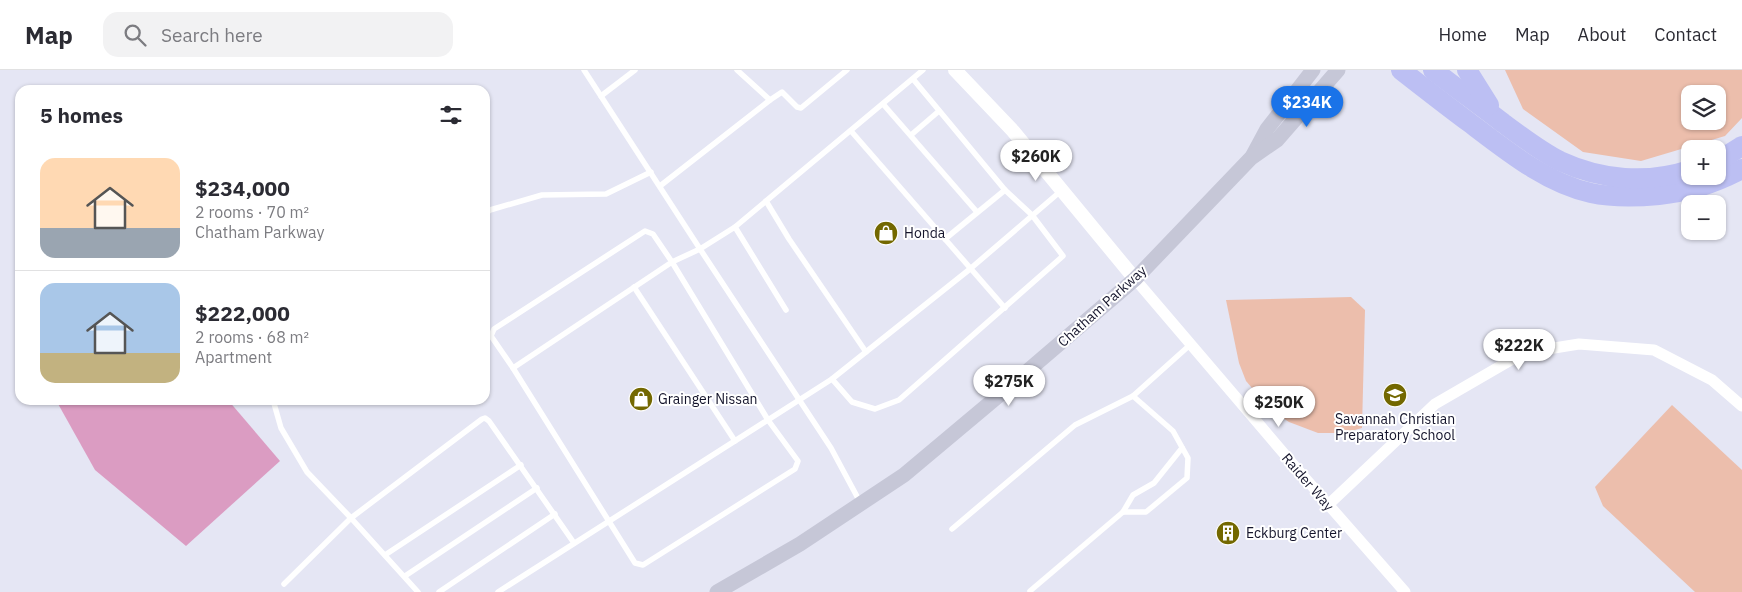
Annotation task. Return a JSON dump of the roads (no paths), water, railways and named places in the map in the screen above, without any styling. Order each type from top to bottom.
[{"type":"highway","points":[[1401,70],[1497,144],[1529,166],[1559,182],[1590,193],[1618,197],[1673,194],[1722,180],[1742,168]]},
{"type":"highway","points":[[1433,70],[1523,137],[1559,160],[1596,174],[1637,179],[1681,173]]},
{"type":"highway","points":[[1467,70],[1486,102],[1523,137]]},
{"type":"highway","points":[[1726,156],[1742,146]]},
{"type":"main road","name":"Chatham Parkway","points":[[1251,158],[1267,129],[1313,70]]},
{"type":"main road","name":"Chatham Parkway","points":[[717,592],[800,544],[904,475],[1135,278],[1251,158],[1277,140],[1338,70]]},
{"type":"street","points":[[955,70],[1013,131],[1135,278]]},
{"type":"street","name":"Raider Way","points":[[1135,278],[1328,505],[1405,592]]},
{"type":"street","points":[[1328,505],[1436,404],[1523,353],[1579,344],[1654,350],[1712,380],[1742,406]]},
{"type":"lane","points":[[584,70],[832,448],[861,504]]},
{"type":"lane","points":[[601,96],[635,70]]},
{"type":"lane","points":[[737,70],[770,100]]},
{"type":"lane","points":[[660,186],[782,92],[801,108],[847,70]]},
{"type":"lane","points":[[514,368],[672,262],[700,249],[735,227],[923,70]]},
{"type":"lane","points":[[832,379],[852,402],[875,409],[899,400],[1063,256],[1032,216],[1004,190],[913,79]]},
{"type":"lane","points":[[882,104],[977,212]]},
{"type":"lane","points":[[911,136],[939,111]]},
{"type":"lane","points":[[850,131],[1005,308]]},
{"type":"lane","points":[[490,210],[542,195],[606,194],[650,172]]},
{"type":"lane","points":[[945,239],[1004,190]]},
{"type":"lane","points":[[498,592],[832,379],[970,269],[1062,190]]},
{"type":"lane","points":[[766,201],[866,352]]},
{"type":"lane","points":[[735,227],[786,310]]},
{"type":"lane","points":[[646,231],[653,234],[672,262],[768,420],[798,461],[795,469],[643,565],[635,563],[514,368],[491,336],[494,329],[646,231]]},
{"type":"lane","points":[[634,287],[735,441]]},
{"type":"lane","points":[[952,529],[1075,425],[1133,396],[1191,344]]},
{"type":"lane","points":[[1123,512],[1146,512],[1187,478],[1188,458],[1172,431],[1133,396]]},
{"type":"lane","points":[[274,405],[281,428],[307,472],[418,592]]},
{"type":"lane","points":[[284,584],[350,518],[485,418],[490,421],[574,543]]},
{"type":"lane","points":[[1030,592],[1123,512],[1133,495],[1154,483],[1182,448]]},
{"type":"lane","points":[[385,555],[521,465]]},
{"type":"lane","points":[[405,576],[537,488]]},
{"type":"lane","points":[[439,592],[555,514]]},
{"type":"place","name":"Honda","points":[[886,233]]},
{"type":"place","name":"Savannah Christian Preparatory School","points":[[1395,395]]},
{"type":"place","name":"Grainger Nissan","points":[[641,399]]},
{"type":"place","name":"Eckburg Center","points":[[1228,533]]}]
